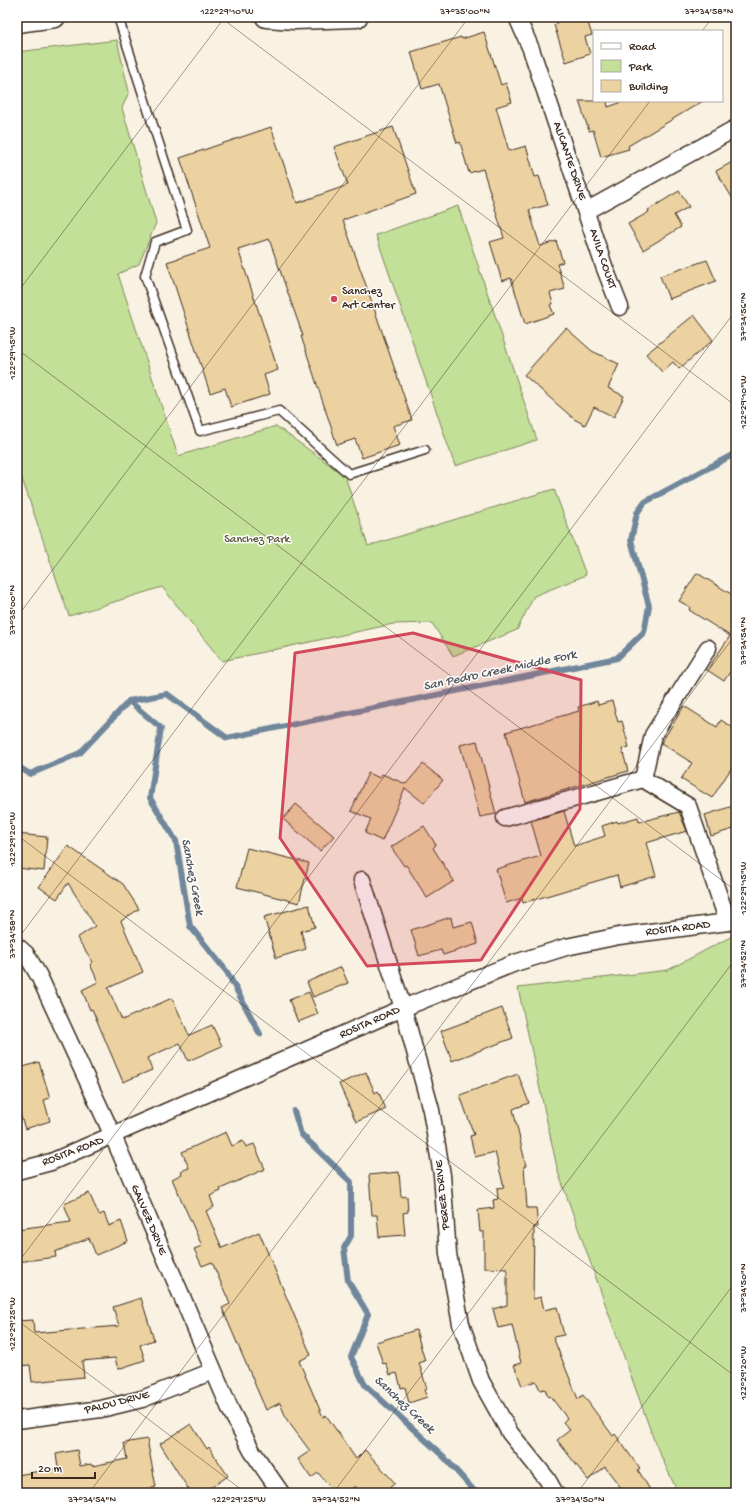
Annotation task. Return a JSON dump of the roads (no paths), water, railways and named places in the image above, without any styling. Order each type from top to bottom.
[{"type":"street","points":[[17,22],[55,17]]},
{"type":"street","points":[[266,17],[330,19],[357,17]]},
{"type":"street","name":"ALICANTE DRIVE","points":[[517,17],[531,48],[586,211],[736,128]]},
{"type":"street","name":"AVILA COURT","points":[[586,211],[620,307]]},
{"type":"street","points":[[643,779],[653,735],[708,648]]},
{"type":"street","points":[[505,818],[643,779],[688,806],[732,921]]},
{"type":"street","name":"PEREZ DRIVE","points":[[362,880],[403,1008],[431,1110],[442,1175],[448,1254],[461,1324],[481,1381],[510,1433],[547,1479],[555,1493]]},
{"type":"street","name":"ROSITA ROAD","points":[[17,1171],[51,1162],[403,1008],[515,963],[566,947],[619,936],[732,921]]},
{"type":"street","name":"GALVEZ DRIVE","points":[[17,946],[26,954],[39,976],[113,1136],[231,1411],[252,1451],[281,1493]]},
{"type":"street","name":"PALOU DRIVE","points":[[17,1420],[101,1410],[142,1399],[213,1371]]},
{"type":"lane","points":[[118,17],[187,230],[155,242],[145,276],[200,431],[279,411],[349,474],[425,450]]},
{"type":"waterway","name":"San Pedro Creek Middle Fork","points":[[129,701],[167,694],[227,738],[617,658],[644,632],[649,606],[631,540],[637,513],[645,502],[736,453]]},
{"type":"waterway","name":"Sanchez Creek","points":[[129,701],[161,728],[150,798],[176,841],[190,926],[227,972],[260,1034]]},
{"type":"waterway","points":[[17,766],[30,774],[80,753],[129,701]]},
{"type":"waterway","name":"Sanchez Creek","points":[[294,1111],[301,1134],[351,1182],[351,1236],[344,1248],[348,1281],[368,1314],[351,1357],[365,1385],[444,1457],[476,1493]]},
{"type":"place","name":"Sanchez Art Center","points":[[334,299]]},
{"type":"park label","name":"Sanchez Park","points":[[257,540]]}]
